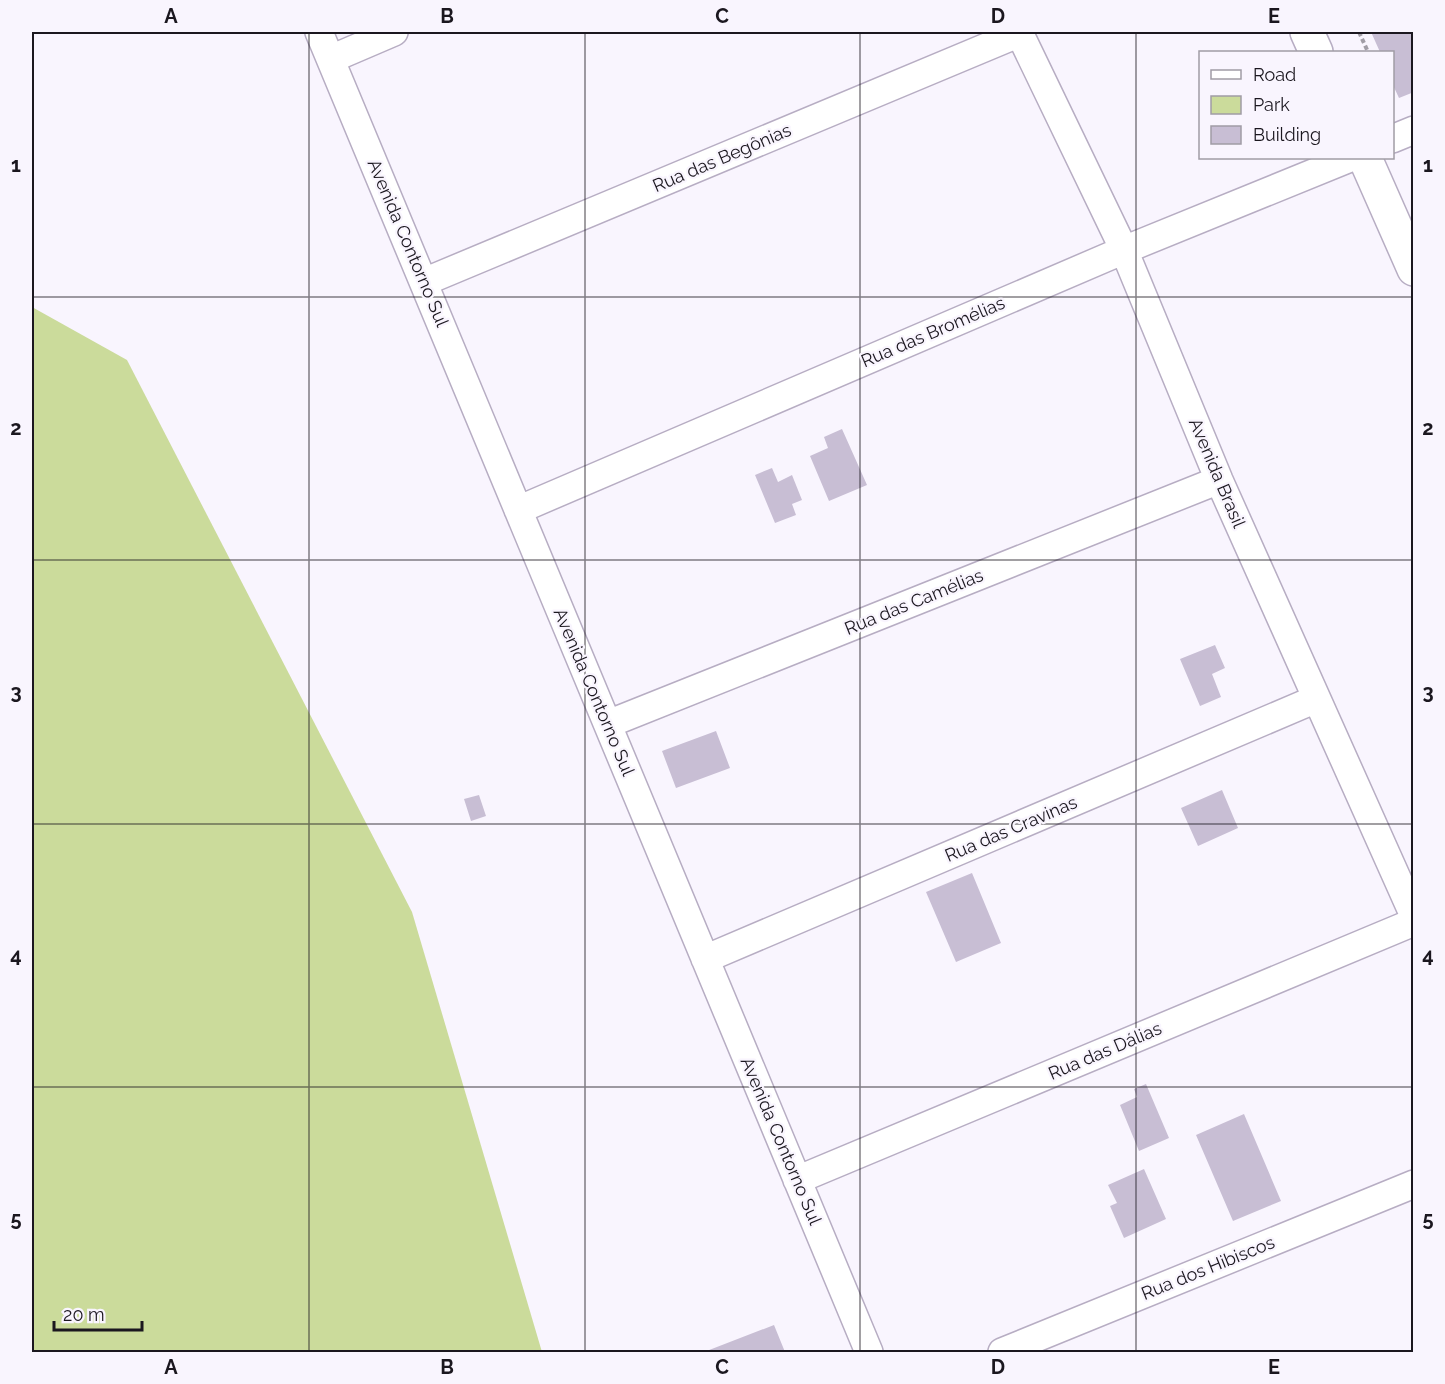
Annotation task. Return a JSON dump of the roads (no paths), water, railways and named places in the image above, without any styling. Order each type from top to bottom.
[{"type":"main road","points":[[1307,32],[1316,51]]},
{"type":"main road","points":[[1365,159],[1413,269]]},
{"type":"street","name":"Avenida Contorno Sul","points":[[319,32],[869,1353]]},
{"type":"street","points":[[331,59],[394,32]]},
{"type":"street","name":"Avenida Brasil","points":[[1019,32],[1124,250],[1219,480],[1413,916]]},
{"type":"street","name":"Rua das Begônias","points":[[424,282],[1019,32]]},
{"type":"street","points":[[1394,138],[1413,130]]},
{"type":"street","name":"Rua das Bromélias","points":[[518,510],[1124,250],[1348,159]]},
{"type":"street","name":"Rua das Camélias","points":[[608,724],[1219,480]]},
{"type":"street","name":"Rua das Cravinas","points":[[705,959],[1316,699]]},
{"type":"street","name":"Rua das Dálias","points":[[797,1180],[1413,922]]},
{"type":"street","name":"Rua dos Hibiscos","points":[[1002,1353],[1413,1184]]}]
